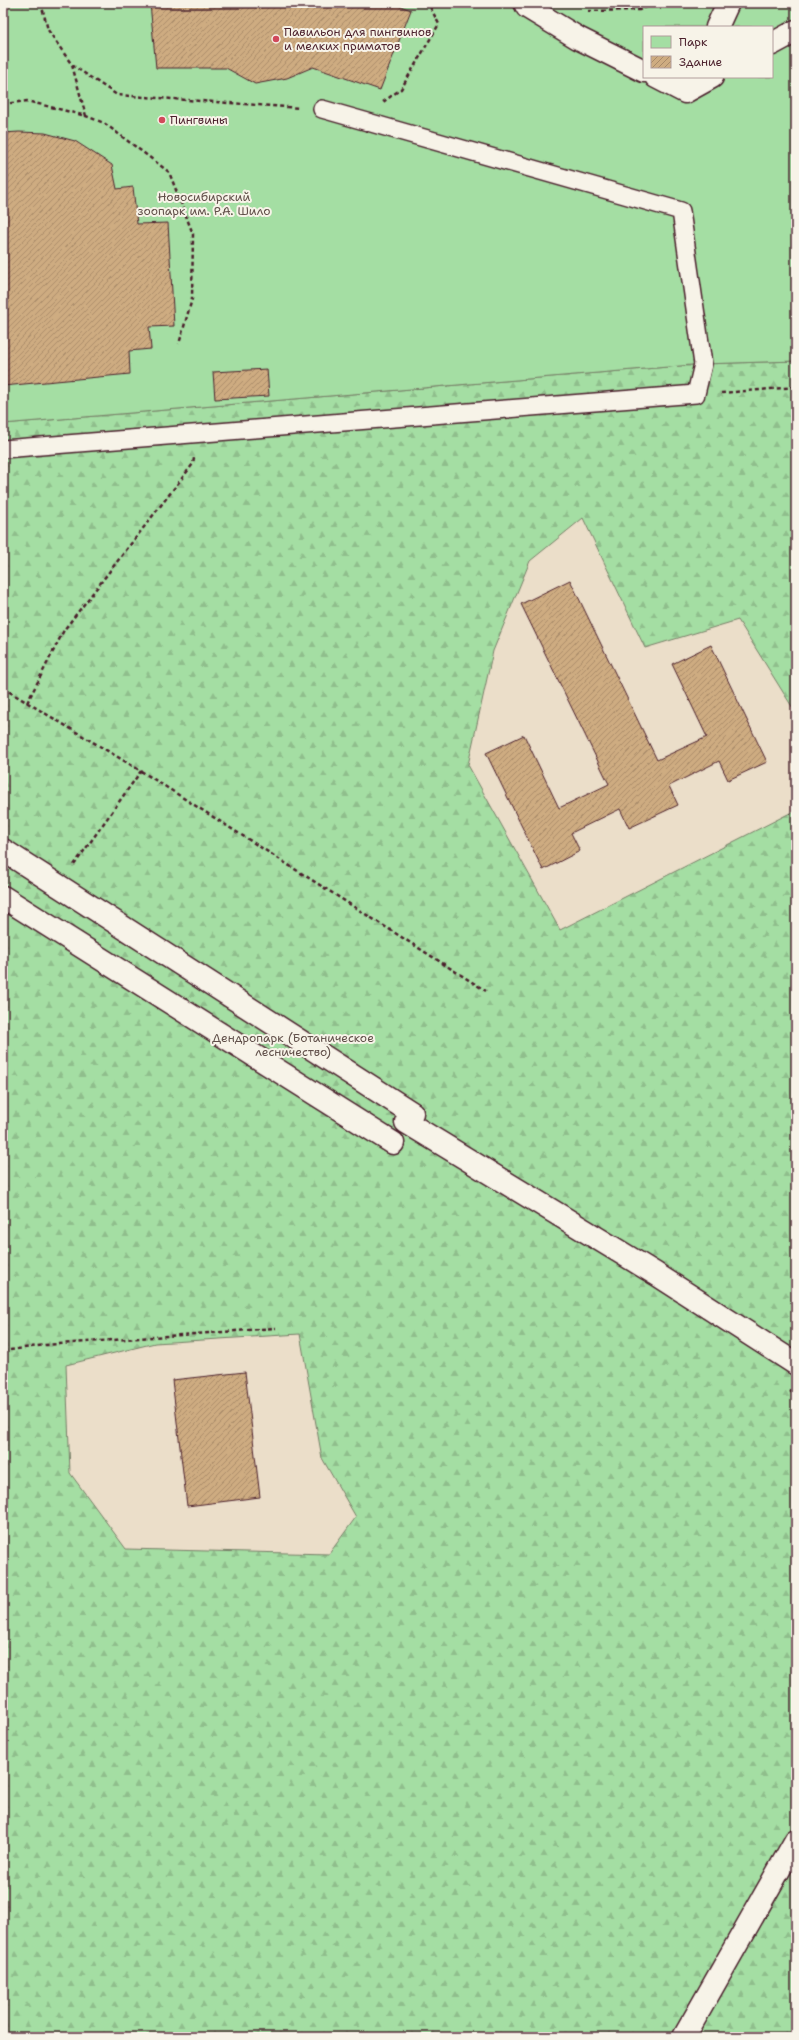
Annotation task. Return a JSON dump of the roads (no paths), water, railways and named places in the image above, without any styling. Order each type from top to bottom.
[{"type":"street","points":[[717,26],[728,3]]},
{"type":"street","points":[[524,4],[578,38],[643,70]]},
{"type":"street","points":[[773,43],[796,31]]},
{"type":"street","points":[[661,78],[689,84],[709,78]]},
{"type":"street","points":[[3,850],[409,1117],[796,1364]]},
{"type":"street","points":[[3,897],[393,1143]]},
{"type":"street","points":[[684,2037],[796,1840]]},
{"type":"lane","points":[[3,449],[199,435],[696,394],[703,364],[681,211],[322,109]]},
{"type":"place","name":"Павильон для пингвинов и мелких приматов","points":[[276,39]]},
{"type":"place","name":"Пингвины","points":[[162,120]]},
{"type":"park label","name":"Новосибирский зоопарк им. Р.А. Шило","points":[[204,204]]},
{"type":"park label","name":"Дендропарк (Ботаническое лесничество)","points":[[293,1045]]}]
